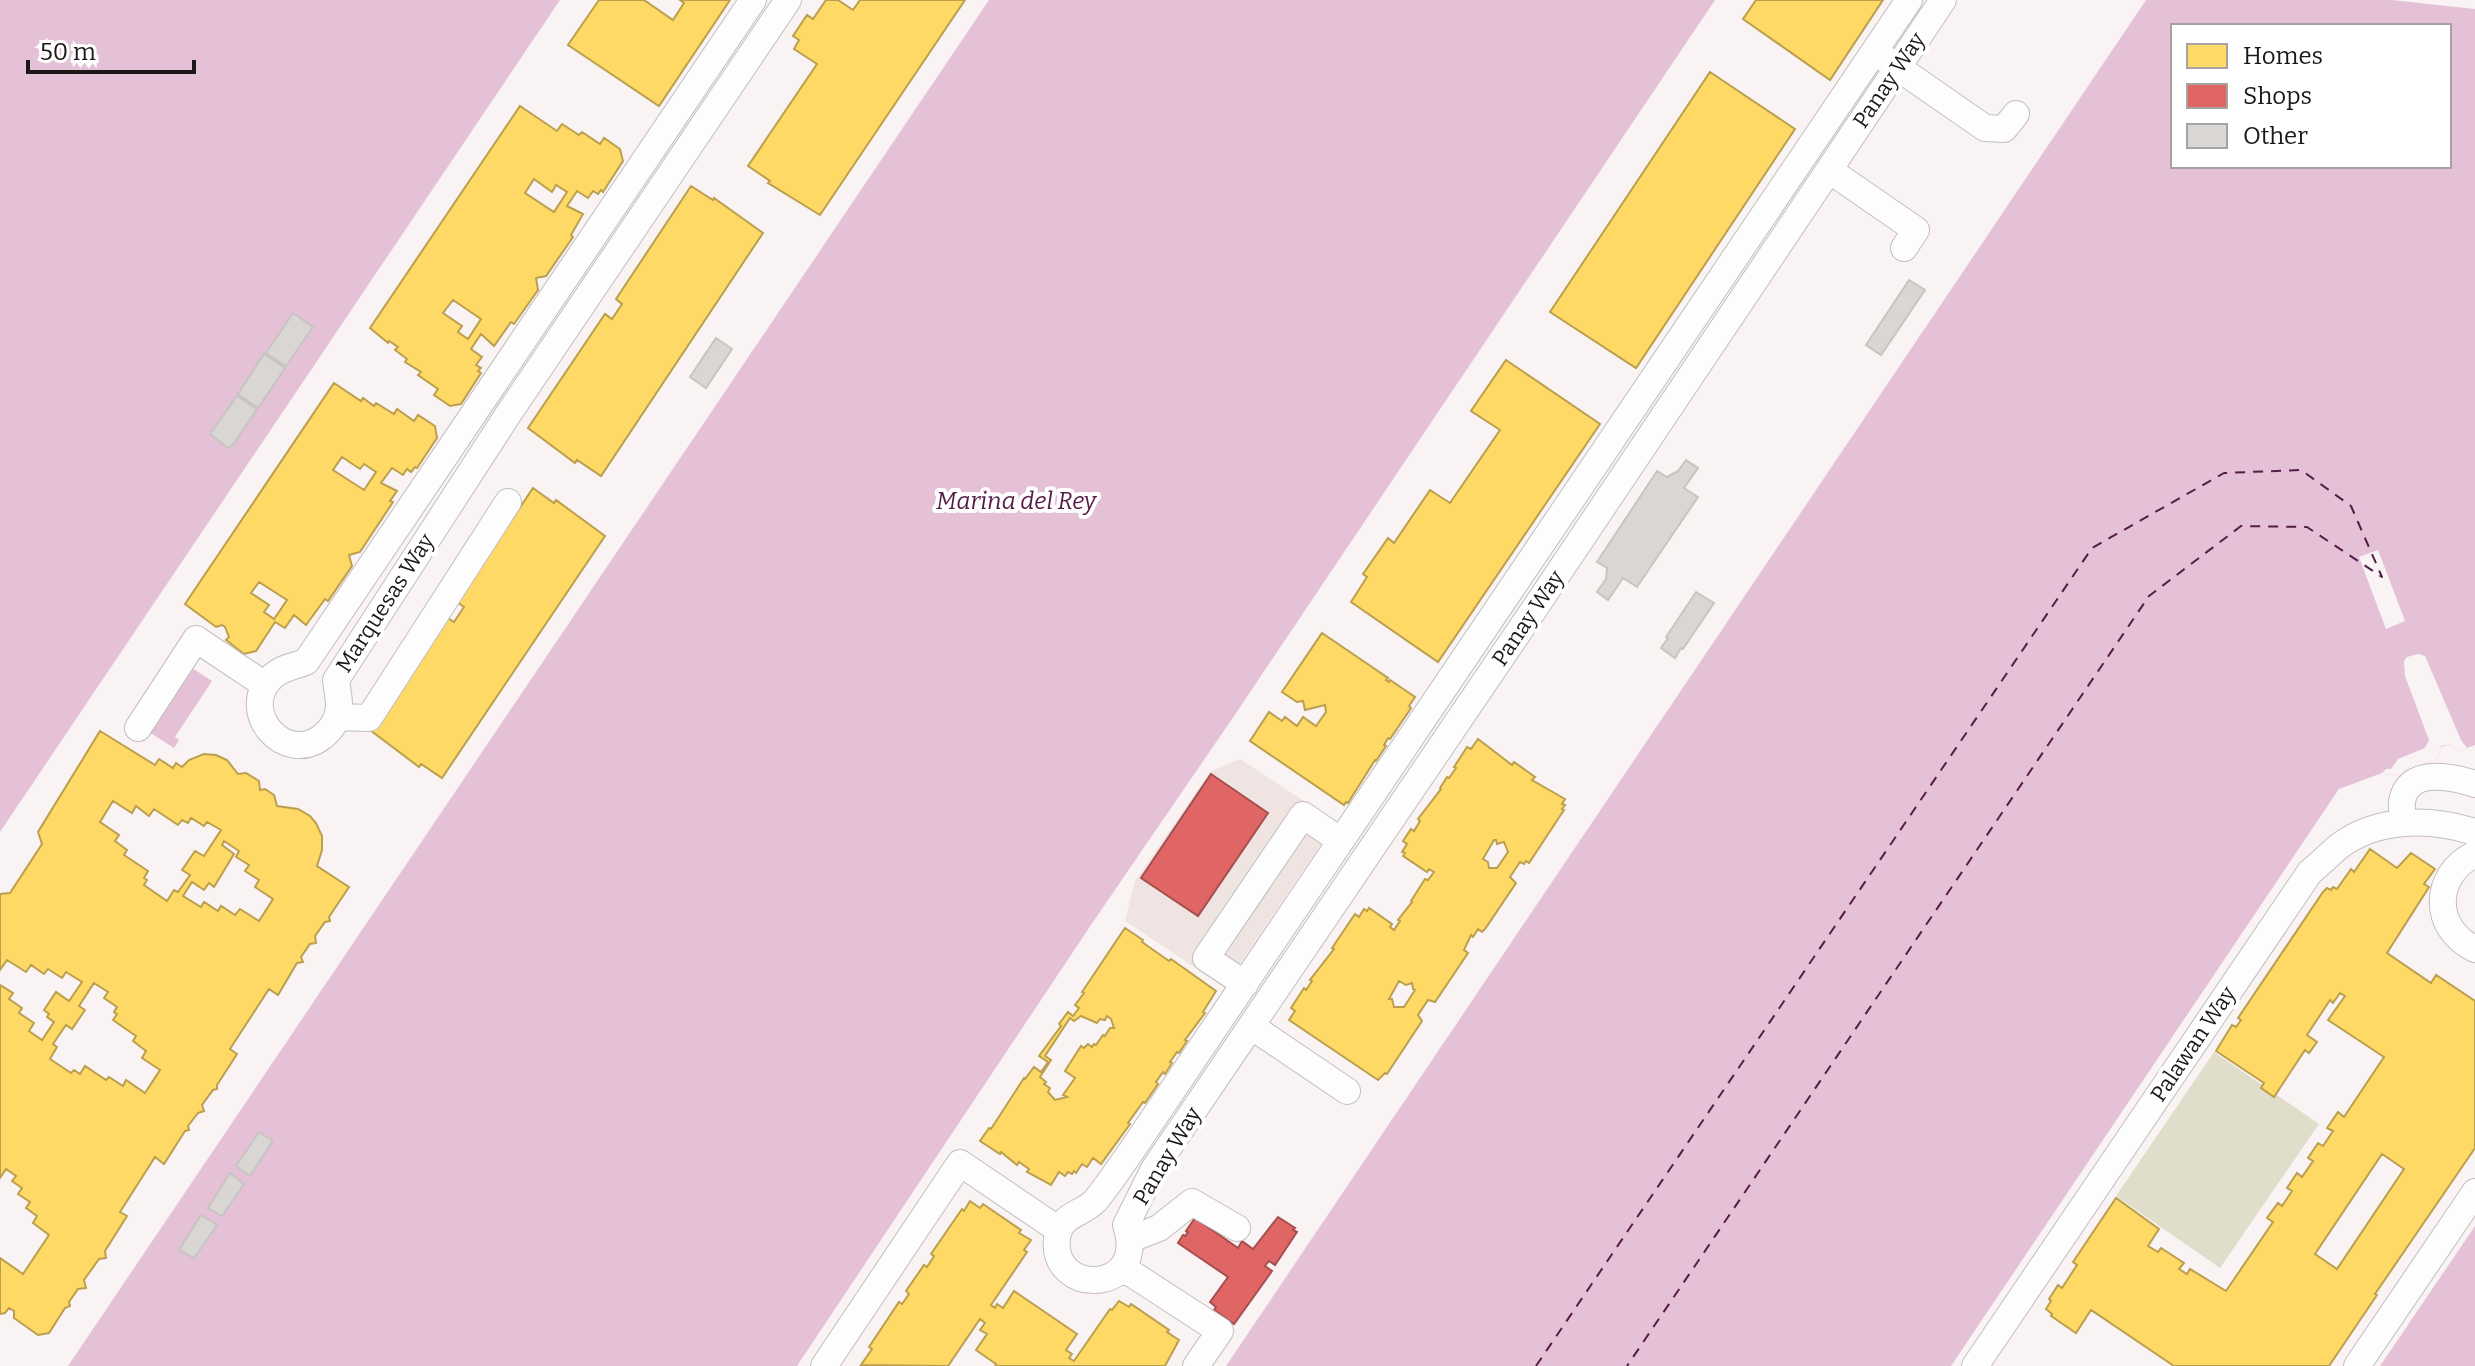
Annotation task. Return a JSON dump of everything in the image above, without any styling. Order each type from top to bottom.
[{"type":"street","name":"Marquesas Way","points":[[265,685],[281,670],[306,662],[753,0]]},
{"type":"street","name":"Marquesas Way","points":[[337,717],[336,680],[509,413],[788,0]]},
{"type":"street","name":"Panay Way","points":[[1059,1230],[1068,1218],[1092,1204],[1119,1168],[1909,0]]},
{"type":"street","name":"Panay Way","points":[[1123,1268],[1129,1256],[1131,1239],[1126,1225],[1154,1169],[1943,0]]},
{"type":"street","points":[[1874,51],[1985,128],[2004,129],[2016,114]]},
{"type":"street","points":[[646,159],[670,174]]},
{"type":"street","points":[[1829,170],[1916,230],[1904,248]]},
{"type":"street","points":[[486,395],[509,413]]},
{"type":"street","points":[[138,728],[196,639],[265,685],[260,710],[263,722],[280,741],[305,745],[327,733],[337,717],[369,718],[508,502]]},
{"type":"street","points":[[2404,822],[2402,801],[2412,784],[2424,778],[2452,776],[2475,784]]},
{"type":"street","points":[[1245,984],[1206,958],[1303,815],[1341,841]]},
{"type":"street","name":"Palawan Way","points":[[1975,1366],[2310,872],[2340,846],[2371,830],[2404,822],[2432,822],[2475,832]]},
{"type":"street","points":[[2475,854],[2452,871],[2442,902],[2445,919],[2453,933],[2465,945],[2475,949]]},
{"type":"street","points":[[1251,1026],[1347,1091]]},
{"type":"street","points":[[834,1362],[960,1163],[1059,1230],[1058,1256],[1068,1271],[1080,1279],[1096,1281],[1110,1278],[1123,1268],[1220,1331],[1196,1366]]},
{"type":"street","points":[[2357,1366],[2475,1192]]},
{"type":"street","points":[[1131,1239],[1159,1228],[1192,1202],[1237,1228]]},
{"type":"shaded area","points":[[1240,759],[1336,822],[1224,987],[1125,921],[1135,881],[1210,772]]},
{"type":"shaded area","points":[[2214,1052],[2319,1124],[2220,1268],[2116,1196]]},
{"type":"water","points":[[0,0],[560,0],[0,832]]},
{"type":"water","name":"Marina del Rey","points":[[989,0],[1715,0],[797,1366],[68,1366]]},
{"type":"water","points":[[2146,0],[2392,0],[2475,9],[2475,745],[2457,752],[2451,744],[2441,747],[2438,759],[2396,776],[2382,773],[2339,789],[1951,1366],[1226,1366]]},
{"type":"water","points":[[192,668],[212,681],[175,737],[179,740],[174,748],[149,732]]},
{"type":"water","points":[[2475,1226],[2475,1366],[2380,1366]]},
{"type":"pier","points":[[2378,550],[2405,621],[2386,629],[2359,557]]},
{"type":"pier","points":[[2418,654],[2425,656],[2467,748],[2457,752],[2451,744],[2441,746],[2438,759],[2396,776],[2382,773],[2391,769],[2398,759],[2425,748],[2429,740],[2405,676],[2404,661]]},
{"type":"building: Homes","points":[[599,0],[644,0],[673,20],[684,3],[680,0],[730,0],[659,106],[568,45]]},
{"type":"building: Homes","points":[[826,0],[838,0],[853,10],[860,0],[965,0],[820,215],[768,183],[770,181],[748,166],[817,64],[794,49],[799,40],[793,36],[807,15],[813,19]]},
{"type":"building: Homes","points":[[1756,0],[1883,0],[1830,80],[1743,19]]},
{"type":"building: Homes","points":[[1710,72],[1795,129],[1636,368],[1550,312]]},
{"type":"building: Homes","points":[[520,106],[557,131],[562,124],[600,144],[604,138],[620,149],[623,161],[603,192],[601,190],[598,194],[593,191],[588,198],[577,191],[567,206],[583,214],[571,235],[573,237],[546,276],[536,278],[538,290],[514,324],[511,322],[494,346],[481,334],[471,349],[482,357],[476,365],[481,368],[478,371],[481,373],[461,404],[450,406],[434,395],[438,389],[405,362],[407,359],[395,350],[398,347],[370,328]],"holes":[[[534,179],[552,192],[556,185],[567,192],[554,212],[525,193]],[[453,300],[481,319],[468,339],[458,332],[462,326],[443,313]]]},
{"type":"building: Homes","points":[[691,186],[714,198],[763,233],[601,476],[577,460],[575,463],[528,428],[605,314],[612,319],[622,304],[616,299]]},
{"type":"building: Homes","points":[[1506,360],[1600,424],[1438,662],[1351,602],[1367,577],[1363,574],[1388,538],[1394,543],[1430,490],[1450,503],[1500,430],[1471,411]]},
{"type":"building: Homes","points":[[334,383],[361,401],[363,398],[374,406],[376,403],[394,414],[397,409],[414,421],[418,415],[435,426],[437,438],[417,468],[411,472],[407,469],[403,475],[392,468],[381,483],[397,491],[390,501],[393,502],[360,552],[349,555],[352,566],[328,601],[325,599],[306,625],[294,615],[285,628],[275,622],[256,651],[244,654],[226,640],[229,637],[225,627],[216,627],[185,604]],"holes":[[[342,457],[360,469],[364,464],[376,472],[364,490],[333,470]],[[259,582],[287,600],[274,619],[264,612],[269,605],[251,593]]]},
{"type":"building: Homes","points":[[533,488],[554,503],[556,500],[605,536],[442,778],[421,764],[419,767],[370,730],[446,617],[454,622],[464,607],[457,602]]},
{"type":"building: Homes","points":[[1322,633],[1388,678],[1386,680],[1415,697],[1409,706],[1411,708],[1344,805],[1250,741],[1269,712],[1282,721],[1285,717],[1297,726],[1303,717],[1316,726],[1326,712],[1325,705],[1305,710],[1303,701],[1297,702],[1282,692]]},
{"type":"building: Homes","points":[[100,731],[155,765],[159,759],[173,768],[176,763],[182,767],[189,760],[204,754],[227,760],[238,774],[246,773],[259,781],[260,790],[265,789],[274,795],[277,806],[298,809],[310,816],[322,836],[317,866],[349,887],[329,917],[330,921],[325,922],[315,936],[316,943],[310,944],[301,957],[303,962],[297,963],[278,995],[269,989],[230,1049],[237,1054],[217,1089],[202,1105],[204,1111],[198,1113],[188,1126],[189,1130],[185,1131],[164,1164],[155,1157],[120,1212],[127,1216],[105,1251],[106,1258],[99,1259],[84,1280],[86,1288],[78,1289],[69,1302],[70,1306],[65,1308],[49,1333],[38,1335],[14,1318],[14,1311],[9,1308],[0,1314],[0,1258],[23,1274],[49,1235],[33,1223],[37,1216],[26,1208],[30,1202],[18,1194],[22,1188],[12,1181],[16,1176],[6,1169],[0,1178],[0,985],[13,993],[9,999],[22,1008],[19,1013],[34,1023],[29,1031],[42,1040],[54,1022],[44,1010],[56,992],[69,1001],[82,982],[66,972],[62,978],[48,969],[44,974],[31,965],[26,972],[7,960],[0,970],[0,894],[10,893],[42,844],[38,832]],"holes":[[[113,801],[132,813],[136,806],[149,816],[154,809],[178,825],[182,820],[188,823],[191,818],[204,826],[207,822],[221,830],[204,856],[195,851],[182,870],[190,875],[167,901],[144,885],[148,871],[124,855],[127,850],[115,841],[119,835],[100,822]],[[224,841],[239,851],[236,857],[249,865],[245,871],[259,880],[255,887],[273,899],[259,921],[240,909],[235,915],[221,906],[218,911],[204,902],[201,907],[183,896],[192,882],[204,890],[209,883],[214,887],[234,854],[222,845]],[[94,983],[108,992],[104,998],[117,1007],[113,1020],[136,1036],[133,1041],[146,1051],[142,1058],[160,1070],[145,1093],[126,1080],[123,1086],[109,1077],[106,1080],[85,1066],[80,1074],[74,1070],[71,1073],[50,1059],[57,1047],[53,1044],[66,1025],[72,1029],[85,1010],[79,1006]]]},
{"type":"building: Homes","points":[[1478,739],[1512,765],[1514,762],[1535,777],[1532,780],[1565,799],[1562,804],[1565,805],[1564,810],[1529,863],[1520,862],[1510,877],[1516,883],[1485,929],[1482,932],[1478,929],[1473,937],[1471,935],[1464,950],[1468,953],[1435,1002],[1428,1000],[1418,1015],[1422,1021],[1387,1074],[1378,1080],[1289,1020],[1295,1011],[1291,1008],[1355,914],[1359,917],[1364,909],[1367,911],[1369,908],[1392,924],[1390,927],[1394,930],[1425,879],[1428,880],[1434,872],[1429,869],[1427,872],[1403,856],[1407,844],[1403,841],[1411,829],[1414,831],[1420,821],[1418,819],[1456,768],[1467,747],[1471,749]],"holes":[[[1494,840],[1497,844],[1504,842],[1508,852],[1497,868],[1489,868],[1488,862],[1483,859]],[[1399,981],[1406,985],[1412,983],[1415,990],[1404,1007],[1394,1007],[1392,999],[1389,999]]]},
{"type":"building: Homes","points":[[2370,849],[2397,868],[2411,853],[2435,869],[2424,884],[2429,887],[2387,953],[2431,983],[2436,975],[2475,1001],[2475,1148],[2329,1366],[2174,1366],[2091,1310],[2076,1333],[2046,1309],[2051,1301],[2049,1299],[2058,1285],[2062,1288],[2077,1265],[2073,1262],[2116,1198],[2159,1229],[2148,1246],[2158,1252],[2161,1248],[2184,1263],[2179,1269],[2187,1274],[2190,1269],[2226,1291],[2273,1222],[2267,1218],[2278,1203],[2282,1206],[2292,1191],[2287,1188],[2297,1173],[2302,1177],[2313,1161],[2308,1158],[2318,1143],[2323,1146],[2333,1131],[2327,1128],[2338,1112],[2344,1117],[2384,1057],[2328,1020],[2345,996],[2340,993],[2333,1003],[2330,1000],[2307,1035],[2317,1042],[2309,1053],[2305,1050],[2274,1097],[2261,1088],[2264,1083],[2216,1051],[2232,1025],[2236,1027],[2241,1020],[2238,1018],[2323,892],[2327,888],[2337,889],[2351,869],[2354,872]],"holes":[[[2382,1154],[2404,1169],[2337,1269],[2315,1254]]]},
{"type":"building: Homes","points":[[1125,928],[1216,991],[1187,1041],[1101,1164],[1093,1158],[1087,1167],[1082,1164],[1076,1173],[1068,1172],[1065,1176],[1059,1172],[1051,1185],[1027,1172],[1029,1169],[1019,1162],[1017,1165],[980,1141],[1024,1078],[1034,1067],[1041,1072],[1048,1062],[1039,1056],[1068,1012],[1073,1016],[1079,1008],[1075,1005]],"holes":[[[1081,1016],[1097,1023],[1107,1016],[1114,1028],[1110,1028],[1096,1045],[1081,1046],[1065,1071],[1075,1078],[1063,1095],[1067,1097],[1055,1100],[1040,1077],[1051,1060],[1045,1056],[1070,1018],[1074,1021]]]},
{"type":"building: Homes","points":[[970,1201],[980,1208],[983,1204],[1031,1240],[1024,1250],[1027,1252],[991,1305],[995,1308],[997,1304],[1003,1308],[1014,1291],[1077,1334],[1066,1350],[1072,1354],[1069,1358],[1074,1361],[1110,1309],[1119,1301],[1129,1307],[1131,1304],[1179,1340],[1165,1366],[995,1366],[976,1350],[987,1334],[980,1330],[985,1323],[980,1319],[948,1366],[861,1365],[872,1349],[869,1347],[899,1302],[902,1304],[909,1294],[906,1291],[924,1265],[927,1267],[934,1256],[931,1254]]},
{"type":"building: Shops","points":[[1211,774],[1268,813],[1198,916],[1141,878]]},
{"type":"building: Shops","points":[[1278,1217],[1297,1232],[1275,1265],[1269,1261],[1265,1266],[1272,1271],[1234,1324],[1214,1310],[1216,1307],[1210,1302],[1228,1277],[1178,1243],[1195,1218],[1238,1248],[1242,1241],[1253,1249]]},
{"type":"building: Other","points":[[1909,280],[1925,290],[1881,355],[1866,345]]},
{"type":"building: Other","points":[[293,313],[313,327],[286,366],[266,353]]},
{"type":"building: Other","points":[[716,338],[732,349],[706,388],[690,377]]},
{"type":"building: Other","points":[[264,354],[285,368],[258,408],[238,394]]},
{"type":"building: Other","points":[[237,396],[257,409],[228,448],[210,434]]},
{"type":"building: Other","points":[[1686,460],[1698,468],[1684,488],[1698,497],[1637,587],[1623,578],[1608,600],[1597,592],[1606,579],[1607,568],[1597,562],[1657,471],[1667,477],[1678,471]]},
{"type":"building: Other","points":[[1696,592],[1714,603],[1675,658],[1661,648]]},
{"type":"building: Other","points":[[259,1132],[273,1141],[250,1176],[236,1166]]},
{"type":"building: Other","points":[[230,1173],[244,1184],[222,1216],[208,1208]]},
{"type":"building: Other","points":[[201,1215],[217,1225],[194,1258],[179,1250]]},
{"type":"ferry route","points":[[1536,1366],[2092,548],[2224,473],[2301,470],[2351,506],[2382,577],[2307,527],[2241,526],[2149,596],[1627,1366]]}]
